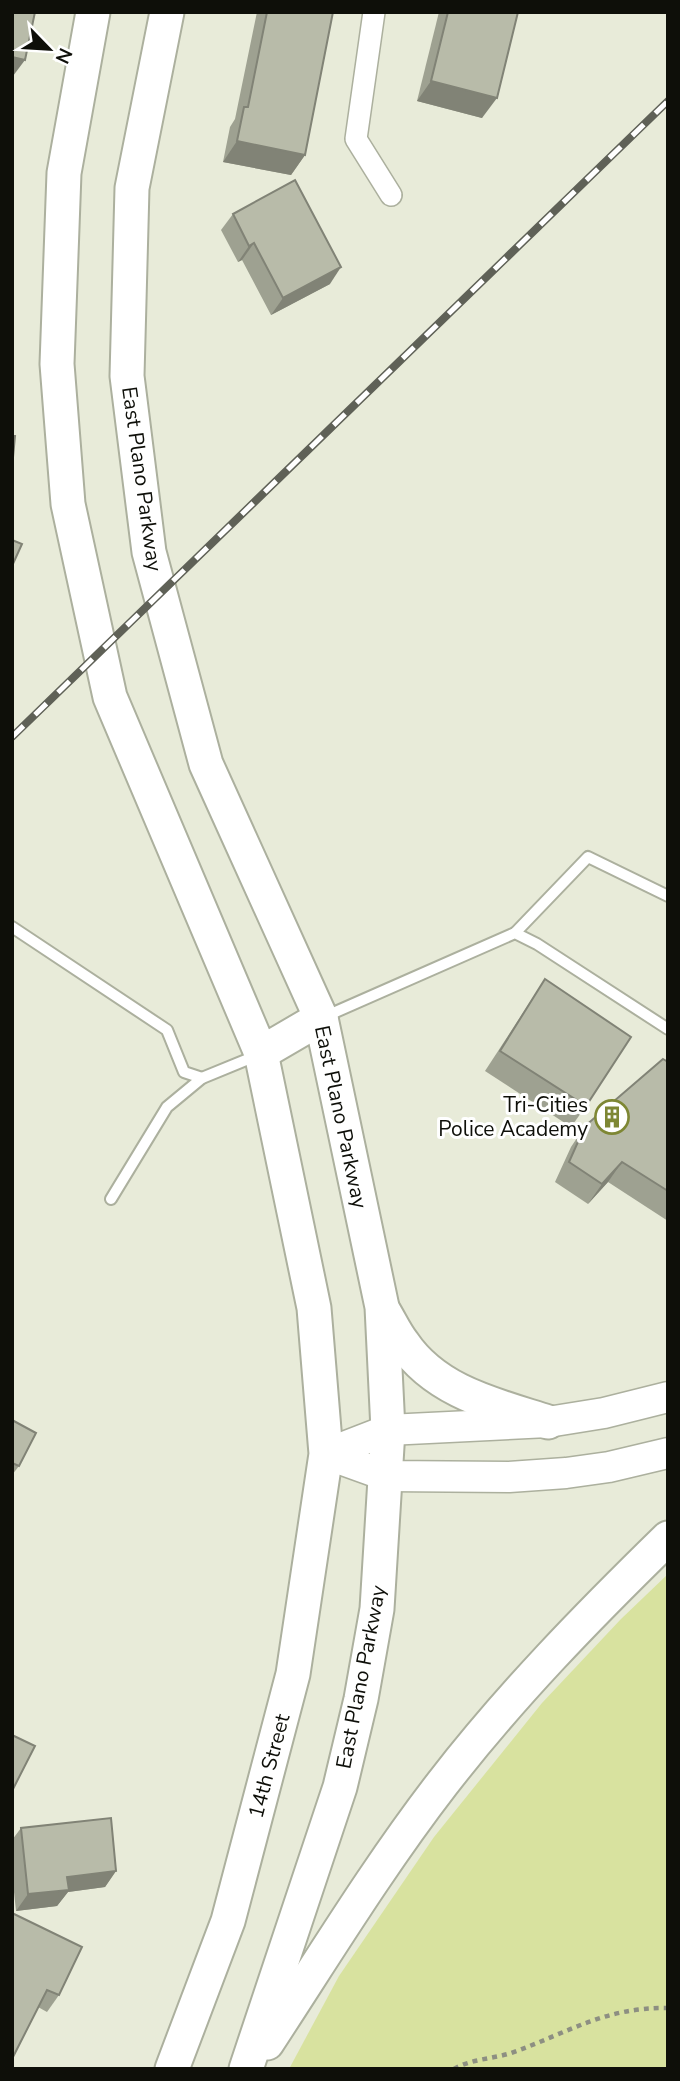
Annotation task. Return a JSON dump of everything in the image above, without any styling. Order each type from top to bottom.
[{"type":"main road","points":[[93,12],[64,173],[57,364],[68,503],[110,697],[261,1053],[314,1308],[326,1454]]},
{"type":"main road","name":"East Plano Parkway","points":[[167,12],[132,188],[127,376],[149,552],[206,764],[321,1018],[382,1307],[388,1430],[377,1609],[361,1699],[343,1775],[248,2069]]},
{"type":"main road","points":[[261,1053],[321,1018]]},
{"type":"main road","points":[[382,1307],[403,1344],[418,1361],[455,1390],[479,1401],[548,1422]]},
{"type":"main road","points":[[326,1454],[388,1430],[548,1422],[604,1413],[668,1397]]},
{"type":"main road","points":[[326,1454],[387,1476],[509,1476],[566,1473],[609,1467],[668,1453]]},
{"type":"main road","name":"14th Street","points":[[172,2069],[228,1921],[293,1674],[326,1454]]},
{"type":"main road","points":[[248,2069],[355,1905],[442,1784],[551,1657],[668,1538]]},
{"type":"street","points":[[374,12],[356,139],[391,195]]},
{"type":"lane","points":[[321,1018],[515,933],[588,857],[668,895]]},
{"type":"lane","points":[[12,927],[167,1030],[184,1072],[202,1078]]},
{"type":"lane","points":[[515,933],[537,944],[668,1029]]},
{"type":"lane","points":[[111,1199],[167,1107],[202,1078],[261,1053]]},
{"type":"path","points":[[454,2069],[462,2064],[510,2053],[590,2020],[644,2008],[668,2008]]},
{"type":"green space","points":[[668,1574],[668,2069],[289,2069],[339,1976],[434,1837],[542,1703],[621,1619]]},
{"type":"building","points":[[12,12],[35,12],[25,60],[12,57]]},
{"type":"building","points":[[267,12],[333,12],[305,155],[237,141],[244,107],[248,107]]},
{"type":"building","points":[[448,12],[518,12],[497,98],[431,81]]},
{"type":"building","points":[[295,180],[341,267],[283,298],[254,243],[249,246],[233,214]]},
{"type":"building","points":[[12,436],[15,436],[12,468]]},
{"type":"building","points":[[12,540],[22,544],[12,566]]},
{"type":"building","points":[[545,979],[631,1037],[586,1106],[500,1051]]},
{"type":"building","points":[[663,1059],[668,1062],[668,1191],[622,1162],[602,1184],[569,1162],[585,1126]]},
{"type":"building","points":[[12,1420],[36,1433],[19,1466],[12,1463]]},
{"type":"building","points":[[12,1735],[35,1746],[12,1791]]},
{"type":"building","points":[[111,1818],[116,1871],[67,1877],[69,1890],[28,1894],[21,1828]]},
{"type":"building","points":[[12,1913],[82,1947],[59,1995],[47,1990],[13,2057]]},
{"type":"railway","points":[[12,737],[668,101]]},
{"type":"place","name":"Tri-Cities Police Academy","points":[[612,1117]]}]
